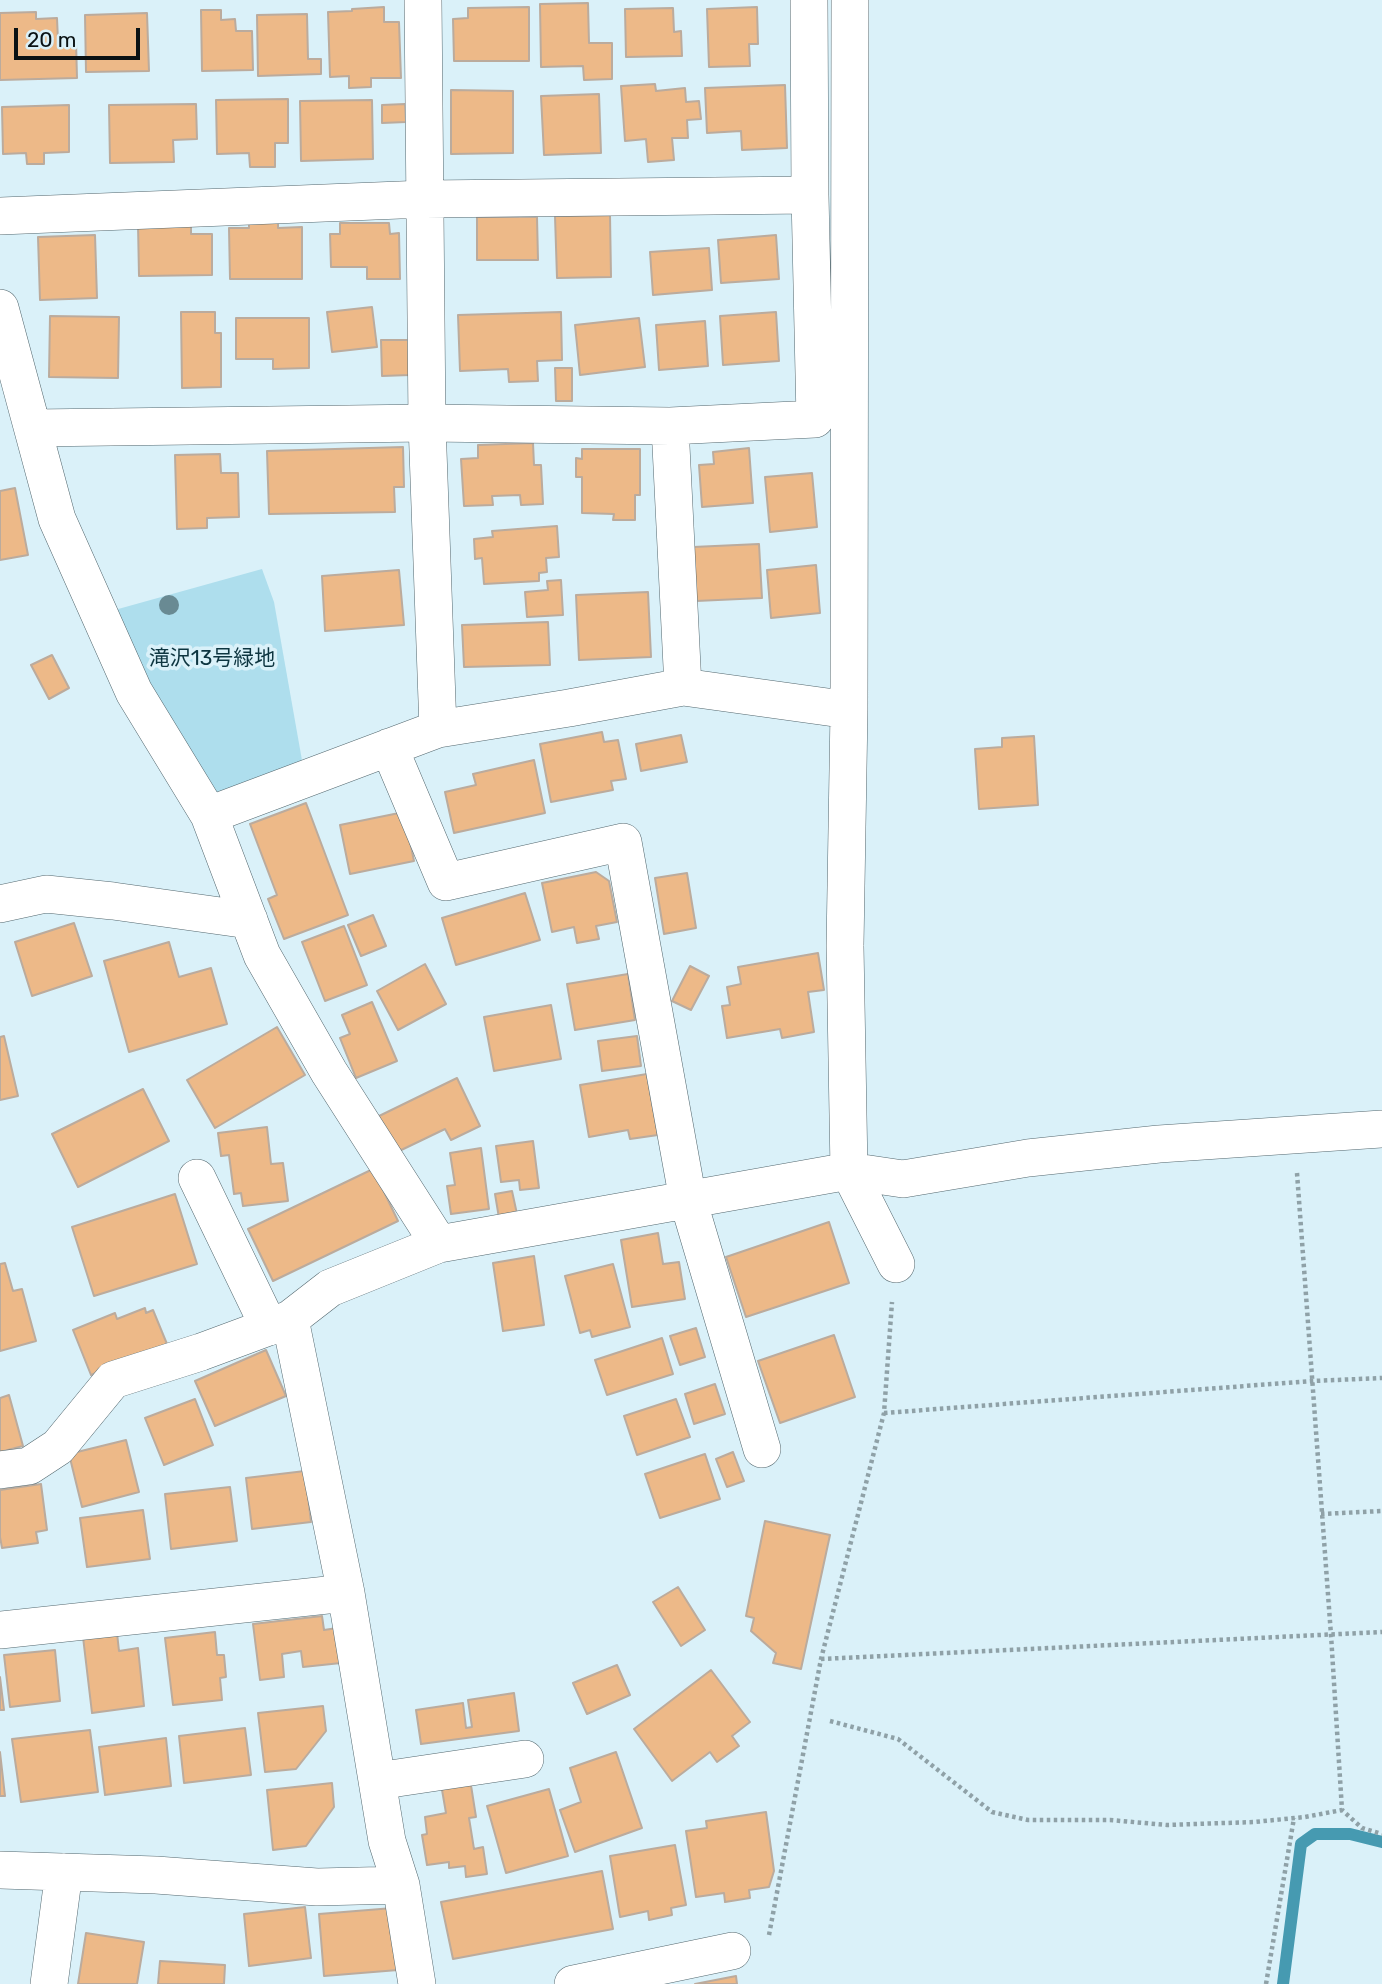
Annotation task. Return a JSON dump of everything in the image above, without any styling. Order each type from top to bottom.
[{"type":"street","points":[[423,0],[427,423],[438,729]]},
{"type":"street","points":[[33,428],[427,423],[670,426],[815,419],[809,0]]},
{"type":"street","points":[[850,0],[849,710],[845,946],[849,1171],[896,1264]]},
{"type":"street","points":[[0,216],[425,199],[810,194]]},
{"type":"street","points":[[0,308],[57,519],[128,680],[209,815],[262,956],[329,1072],[439,1244]]},
{"type":"street","points":[[670,426],[683,687]]},
{"type":"street","points":[[209,815],[438,729],[683,687],[849,710]]},
{"type":"street","points":[[389,747],[446,882],[623,842],[688,1200],[762,1449]]},
{"type":"street","points":[[0,904],[46,894],[248,920]]},
{"type":"street","points":[[0,1470],[29,1466],[58,1447],[113,1380],[280,1323],[330,1288],[439,1244],[849,1171],[903,1179],[1041,1157],[1159,1144],[1382,1129]]},
{"type":"street","points":[[197,1178],[280,1323],[346,1593],[387,1841],[401,1885],[417,1984]]},
{"type":"street","points":[[0,1630],[346,1593]]},
{"type":"street","points":[[377,1781],[526,1759]]},
{"type":"street","points":[[0,1870],[156,1875],[317,1887],[401,1885]]},
{"type":"street","points":[[49,1984],[64,1872]]},
{"type":"street","points":[[573,1984],[732,1951]]},
{"type":"path","points":[[1294,1133],[1342,1810],[1362,1828],[1382,1834]]},
{"type":"path","points":[[767,1943],[821,1659],[884,1413],[896,1264]]},
{"type":"path","points":[[884,1413],[1382,1378]]},
{"type":"path","points":[[1321,1514],[1382,1511]]},
{"type":"path","points":[[821,1659],[1382,1632]]},
{"type":"path","points":[[830,1720],[898,1739],[992,1812],[1028,1820],[1110,1820],[1167,1825],[1254,1822],[1342,1810]]},
{"type":"path","points":[[1266,1984],[1294,1818]]},
{"type":"green space","name":"滝沢13号緑地","points":[[262,569],[274,602],[303,766],[213,801],[111,611]]},
{"type":"building","points":[[588,3],[589,43],[612,43],[612,79],[584,80],[583,66],[541,67],[540,4]]},
{"type":"building","points":[[384,7],[384,22],[399,22],[401,78],[371,78],[371,87],[349,88],[349,76],[330,77],[328,12]]},
{"type":"building","points":[[529,7],[529,61],[454,61],[453,19],[468,18],[468,8]]},
{"type":"building","points":[[757,7],[758,44],[749,44],[750,66],[709,67],[707,9]]},
{"type":"building","points":[[673,8],[674,32],[681,31],[682,56],[626,57],[625,9]]},
{"type":"building","points":[[201,10],[221,10],[221,20],[235,19],[236,31],[252,31],[253,70],[202,71]]},
{"type":"building","points":[[36,12],[36,19],[57,18],[58,41],[76,41],[77,78],[0,80],[0,13]]},
{"type":"building","points":[[147,13],[149,71],[86,72],[85,15]]},
{"type":"building","points":[[307,14],[308,59],[321,59],[321,74],[258,76],[257,15]]},
{"type":"building","points":[[655,84],[656,91],[685,88],[686,102],[699,101],[701,119],[687,120],[688,138],[672,138],[674,160],[648,162],[646,139],[625,141],[621,86]]},
{"type":"building","points":[[785,85],[787,148],[742,150],[741,131],[707,133],[705,88]]},
{"type":"building","points":[[451,90],[513,91],[513,153],[451,154]]},
{"type":"building","points":[[599,94],[601,153],[544,155],[541,96]]},
{"type":"building","points":[[288,99],[288,143],[275,143],[275,167],[250,167],[249,153],[217,154],[216,100]]},
{"type":"building","points":[[372,100],[373,159],[301,161],[300,101]]},
{"type":"building","points":[[196,104],[197,139],[173,140],[174,162],[110,163],[109,105]]},
{"type":"building","points":[[405,104],[406,122],[382,123],[382,105]]},
{"type":"building","points":[[69,105],[69,152],[44,153],[44,164],[27,164],[26,153],[3,154],[2,107]]},
{"type":"building","points":[[610,215],[611,277],[557,278],[555,216]]},
{"type":"building","points":[[477,217],[537,217],[538,260],[477,260]]},
{"type":"building","points":[[249,223],[278,223],[278,228],[302,227],[302,279],[230,279],[229,228],[249,228]]},
{"type":"building","points":[[340,223],[389,223],[390,234],[399,233],[400,279],[367,279],[367,267],[331,267],[330,234],[340,234]]},
{"type":"building","points":[[138,224],[191,224],[191,234],[212,234],[212,275],[139,276]]},
{"type":"building","points":[[95,235],[97,298],[40,300],[38,237]]},
{"type":"building","points":[[776,235],[779,279],[721,283],[718,240]]},
{"type":"building","points":[[709,248],[712,290],[653,295],[650,252]]},
{"type":"building","points":[[372,307],[377,347],[332,352],[327,312]]},
{"type":"building","points":[[181,312],[215,312],[215,333],[221,333],[221,387],[182,388]]},
{"type":"building","points":[[561,312],[562,360],[537,361],[538,381],[509,382],[508,369],[460,371],[458,315]]},
{"type":"building","points":[[776,312],[779,361],[723,365],[720,316]]},
{"type":"building","points":[[50,316],[119,317],[118,378],[49,377]]},
{"type":"building","points":[[236,318],[309,318],[309,368],[273,369],[273,359],[236,359]]},
{"type":"building","points":[[639,318],[645,367],[580,375],[575,325]]},
{"type":"building","points":[[705,321],[708,366],[659,370],[656,325]]},
{"type":"building","points":[[381,340],[411,340],[410,375],[382,376]]},
{"type":"building","points":[[555,368],[572,368],[572,401],[556,401]]},
{"type":"building","points":[[533,443],[534,465],[541,465],[543,504],[521,505],[520,495],[492,496],[493,505],[464,506],[461,459],[478,458],[478,445]]},
{"type":"building","points":[[403,447],[404,487],[394,487],[395,512],[269,514],[267,451]]},
{"type":"building","points":[[749,448],[753,503],[702,507],[699,465],[714,464],[713,452]]},
{"type":"building","points":[[582,449],[640,449],[640,495],[635,495],[635,520],[613,520],[614,514],[582,513],[582,477],[576,477],[576,458],[582,459]]},
{"type":"building","points":[[220,454],[221,473],[238,473],[239,517],[207,518],[207,528],[177,529],[175,455]]},
{"type":"building","points":[[812,473],[817,527],[770,532],[765,477]]},
{"type":"building","points":[[15,488],[28,555],[0,560],[0,491]]},
{"type":"building","points":[[557,526],[559,557],[546,558],[547,572],[539,573],[539,581],[484,584],[482,558],[475,559],[474,539],[493,537],[492,531]]},
{"type":"building","points":[[759,544],[762,598],[696,601],[693,547]]},
{"type":"building","points":[[816,565],[820,613],[771,618],[767,570]]},
{"type":"building","points":[[399,570],[404,625],[325,631],[322,576]]},
{"type":"building","points":[[561,580],[563,615],[527,617],[525,592],[548,590],[547,581]]},
{"type":"building","points":[[648,592],[651,657],[579,660],[576,595]]},
{"type":"building","points":[[548,622],[550,665],[464,667],[462,625]]},
{"type":"building","points":[[52,655],[69,688],[49,699],[31,665]]},
{"type":"building","points":[[602,732],[604,742],[618,740],[626,779],[611,781],[613,790],[551,802],[540,744]]},
{"type":"building","points":[[681,735],[687,762],[641,771],[636,744]]},
{"type":"building","points":[[1034,736],[1038,805],[979,809],[975,749],[1002,747],[1002,738]]},
{"type":"building","points":[[534,760],[545,813],[454,833],[445,792],[476,785],[473,774]]},
{"type":"building","points":[[306,803],[348,915],[284,939],[268,899],[277,895],[250,824]]},
{"type":"building","points":[[404,812],[414,861],[350,874],[340,825]]},
{"type":"building","points":[[596,872],[609,881],[617,922],[596,926],[599,939],[577,943],[574,927],[552,932],[542,883]]},
{"type":"building","points":[[687,873],[696,928],[664,934],[655,878]]},
{"type":"building","points":[[525,893],[540,940],[456,965],[442,918]]},
{"type":"building","points":[[373,915],[386,946],[361,956],[348,925]]},
{"type":"building","points":[[74,923],[92,976],[32,996],[15,942]]},
{"type":"building","points":[[344,926],[367,985],[325,1001],[302,942]]},
{"type":"building","points":[[169,942],[179,977],[211,968],[227,1024],[129,1052],[104,961]]},
{"type":"building","points":[[818,953],[824,990],[808,992],[814,1032],[782,1038],[780,1029],[727,1038],[722,1006],[730,1005],[727,987],[741,984],[738,967]]},
{"type":"building","points":[[425,964],[446,1004],[398,1030],[377,991]]},
{"type":"building","points":[[690,966],[709,976],[691,1010],[672,1001]]},
{"type":"building","points":[[628,974],[635,1020],[575,1030],[567,984]]},
{"type":"building","points":[[372,1002],[397,1061],[356,1078],[340,1038],[350,1034],[342,1015]]},
{"type":"building","points":[[551,1005],[561,1059],[494,1071],[484,1017]]},
{"type":"building","points":[[277,1027],[305,1075],[215,1128],[187,1080]]},
{"type":"building","points":[[4,1036],[18,1096],[0,1100],[0,1037]]},
{"type":"building","points":[[637,1036],[641,1066],[602,1071],[598,1041]]},
{"type":"building","points":[[647,1074],[658,1135],[630,1139],[628,1130],[589,1137],[580,1085]]},
{"type":"building","points":[[457,1078],[480,1126],[451,1140],[445,1129],[393,1154],[375,1118]]},
{"type":"building","points":[[143,1089],[169,1141],[78,1187],[52,1134]]},
{"type":"building","points":[[267,1127],[271,1164],[283,1163],[288,1201],[243,1206],[241,1193],[234,1194],[229,1155],[221,1156],[218,1133]]},
{"type":"building","points":[[533,1141],[539,1188],[520,1190],[519,1180],[501,1182],[496,1146]]},
{"type":"building","points":[[481,1148],[489,1209],[451,1214],[447,1186],[455,1185],[450,1153]]},
{"type":"building","points":[[373,1169],[398,1221],[273,1281],[248,1229]]},
{"type":"building","points":[[512,1191],[517,1214],[499,1218],[495,1194]]},
{"type":"building","points":[[175,1194],[197,1264],[94,1296],[72,1227]]},
{"type":"building","points":[[829,1222],[849,1283],[746,1317],[726,1257]]},
{"type":"building","points":[[658,1233],[663,1264],[679,1262],[685,1299],[632,1307],[621,1240]]},
{"type":"building","points":[[534,1256],[544,1325],[503,1331],[493,1263]]},
{"type":"building","points":[[5,1263],[13,1291],[22,1289],[36,1341],[0,1351],[0,1264]]},
{"type":"building","points":[[613,1264],[630,1327],[592,1337],[590,1330],[580,1333],[565,1276]]},
{"type":"building","points":[[145,1308],[146,1313],[153,1310],[167,1344],[91,1375],[73,1330],[115,1313],[117,1319]]},
{"type":"building","points":[[696,1328],[705,1357],[680,1365],[670,1336]]},
{"type":"building","points":[[834,1335],[855,1397],[780,1423],[758,1361]]},
{"type":"building","points":[[662,1338],[673,1374],[607,1395],[595,1360]]},
{"type":"building","points":[[266,1350],[286,1396],[215,1426],[195,1381]]},
{"type":"building","points":[[715,1384],[725,1414],[694,1424],[685,1394]]},
{"type":"building","points":[[9,1395],[23,1446],[0,1452],[0,1398]]},
{"type":"building","points":[[195,1399],[213,1445],[164,1465],[145,1418]]},
{"type":"building","points":[[676,1399],[690,1437],[637,1455],[624,1416]]},
{"type":"building","points":[[126,1440],[139,1492],[82,1507],[69,1454]]},
{"type":"building","points":[[733,1452],[744,1481],[727,1487],[716,1459]]},
{"type":"building","points":[[705,1454],[720,1499],[660,1518],[645,1474]]},
{"type":"building","points":[[305,1471],[311,1522],[252,1529],[246,1478]]},
{"type":"building","points":[[41,1484],[47,1530],[36,1532],[38,1543],[2,1548],[0,1490]]},
{"type":"building","points":[[230,1487],[237,1541],[171,1549],[165,1494]]},
{"type":"building","points":[[143,1510],[150,1559],[87,1567],[80,1518]]},
{"type":"building","points":[[765,1521],[830,1535],[801,1669],[773,1663],[776,1653],[751,1631],[754,1618],[746,1616]]},
{"type":"building","points":[[678,1587],[705,1630],[681,1646],[653,1602]]},
{"type":"building","points":[[322,1616],[324,1630],[337,1628],[341,1663],[303,1667],[301,1651],[282,1654],[284,1677],[260,1680],[253,1624]]},
{"type":"building","points":[[215,1632],[217,1655],[224,1655],[226,1677],[220,1678],[222,1700],[173,1705],[165,1638]]},
{"type":"building","points":[[117,1633],[119,1651],[138,1648],[144,1706],[92,1713],[83,1637]]},
{"type":"building","points":[[55,1650],[60,1701],[10,1707],[4,1655]]},
{"type":"building","points":[[617,1665],[630,1695],[587,1714],[573,1683]]},
{"type":"building","points":[[711,1670],[750,1722],[732,1736],[739,1746],[717,1762],[710,1752],[672,1781],[634,1729]]},
{"type":"building","points":[[0,1677],[4,1710],[0,1710]]},
{"type":"building","points":[[514,1693],[519,1731],[421,1744],[416,1710],[463,1703],[466,1728],[472,1727],[468,1700]]},
{"type":"building","points":[[323,1706],[326,1731],[296,1769],[265,1772],[258,1713]]},
{"type":"building","points":[[245,1728],[251,1775],[184,1783],[179,1736]]},
{"type":"building","points":[[90,1730],[98,1792],[21,1802],[12,1739]]},
{"type":"building","points":[[166,1738],[171,1786],[105,1795],[99,1747]]},
{"type":"building","points":[[0,1752],[5,1796],[0,1796]]},
{"type":"building","points":[[616,1752],[642,1828],[575,1852],[560,1810],[581,1802],[570,1768]]},
{"type":"building","points":[[470,1779],[476,1817],[469,1818],[474,1849],[483,1847],[487,1874],[466,1877],[465,1866],[449,1868],[449,1862],[427,1865],[422,1835],[427,1834],[425,1817],[446,1813],[441,1784]]},
{"type":"building","points":[[332,1783],[334,1807],[306,1846],[273,1850],[267,1790]]},
{"type":"building","points":[[549,1789],[568,1856],[506,1873],[487,1806]]},
{"type":"building","points":[[766,1812],[774,1871],[769,1887],[749,1890],[750,1898],[725,1902],[724,1893],[696,1897],[686,1831],[707,1828],[706,1821]]},
{"type":"building","points":[[675,1845],[686,1905],[671,1908],[672,1915],[649,1920],[648,1911],[620,1917],[610,1856]]},
{"type":"building","points":[[602,1871],[613,1929],[453,1959],[441,1902]]},
{"type":"building","points":[[305,1907],[311,1958],[249,1966],[244,1914]]},
{"type":"building","points":[[393,1908],[398,1970],[324,1976],[319,1914]]},
{"type":"building","points":[[86,1933],[144,1942],[137,1984],[78,1984]]},
{"type":"building","points":[[160,1961],[225,1965],[224,1984],[158,1984]]},
{"type":"building","points":[[736,1976],[737,1984],[695,1984]]},
{"type":"waterway","points":[[1283,1984],[1301,1844],[1315,1834],[1350,1834],[1382,1842]]}]
